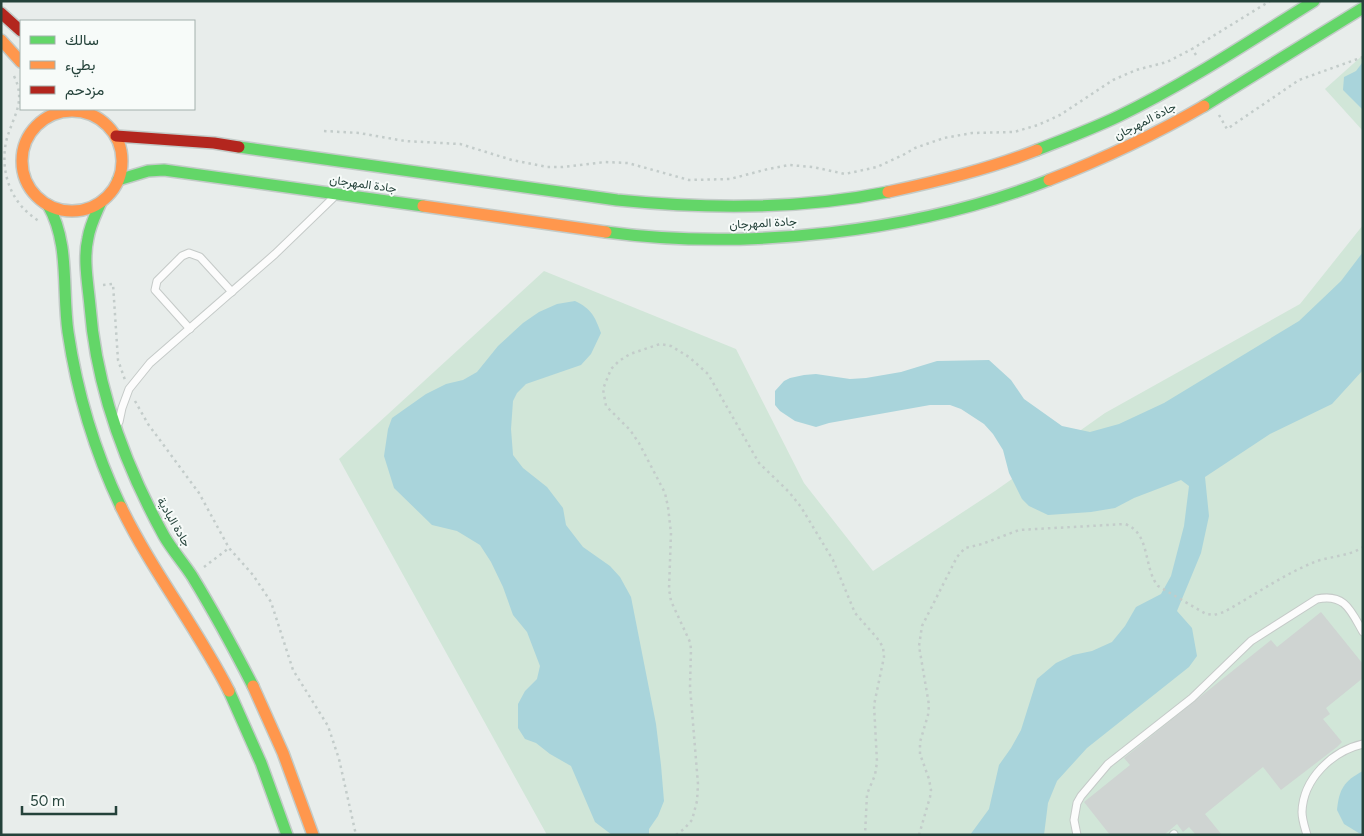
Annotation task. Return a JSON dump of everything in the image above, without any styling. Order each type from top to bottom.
[{"type":"main road","name":"جادة المهرجان","points":[[116,136],[219,144],[617,200],[674,206],[788,205],[845,199],[902,189],[958,176],[1012,160],[1066,139],[1118,116],[1203,69],[1314,1]]},
{"type":"main road","name":"جادة المهرجان","points":[[118,180],[140,172],[164,170],[614,232],[700,238],[735,239],[795,236],[855,229],[914,219],[973,205],[1030,187],[1087,165],[1142,140],[1211,102],[1363,8]]},
{"type":"main road","points":[[1,13],[20,30]]},
{"type":"main road","points":[[1,40],[20,61]]},
{"type":"main road","points":[[34,110],[34,128]]},
{"type":"main road","points":[[65,111],[87,111],[100,118],[116,136],[122,157],[122,169],[118,180],[108,196],[101,202],[75,211],[58,209],[48,205],[36,196],[28,184],[23,170],[22,155],[26,141],[34,128],[53,114],[65,111]]},
{"type":"main road","name":"جادة البادية","points":[[101,202],[87,241],[90,311],[100,370],[118,432],[150,510],[164,536],[192,576],[236,653],[267,715],[284,755],[313,835]]},
{"type":"main road","points":[[48,205],[58,222],[61,236],[65,312],[75,374],[102,463],[114,492],[142,547],[207,650],[236,707],[266,774],[287,835]]},
{"type":"lane","points":[[118,432],[122,408],[129,389],[150,363],[232,292],[337,194]]},
{"type":"lane","points":[[190,329],[155,290],[157,281],[182,256],[190,253],[200,257],[232,292]]},
{"type":"lane","points":[[1077,835],[1074,820],[1077,803],[1098,775],[1118,756],[1192,698],[1241,649],[1258,635],[1316,599],[1325,597],[1340,601],[1348,607],[1363,632]]},
{"type":"lane","points":[[1307,835],[1302,812],[1304,800],[1315,776],[1332,758],[1343,751],[1363,744]]},
{"type":"path","points":[[324,131],[359,132],[405,141],[460,144],[512,160],[547,167],[605,162],[628,163],[689,180],[730,178],[768,168],[790,165],[813,167],[838,173],[853,173],[883,164],[915,148],[944,138],[972,133],[1007,132],[1038,125],[1060,115],[1113,80],[1136,70],[1167,62],[1192,49],[1270,1]]},
{"type":"path","points":[[1192,49],[1203,69]]},
{"type":"path","points":[[1211,102],[1227,129],[1299,80],[1363,57]]},
{"type":"path","points":[[12,72],[18,86],[20,100],[4,148],[4,172],[9,188],[17,202],[31,216],[43,224]]},
{"type":"path","points":[[113,284],[118,360],[129,389],[148,424],[199,493],[229,548],[253,575],[271,602],[293,670],[328,726],[339,759],[356,835]]},
{"type":"path","points":[[676,835],[684,830],[692,820],[697,801],[698,784],[690,687],[690,642],[668,589],[671,533],[668,507],[664,493],[639,443],[630,430],[606,406],[603,389],[611,369],[619,361],[630,354],[660,344],[671,346],[683,353],[708,374],[759,463],[789,492],[801,507],[833,560],[855,613],[883,647],[884,657],[874,704],[877,762],[867,794],[865,835]]},
{"type":"path","points":[[919,835],[931,790],[920,754],[920,742],[929,706],[919,646],[920,635],[922,626],[962,551],[1019,530],[1125,524],[1131,526],[1139,534],[1153,579],[1160,588],[1206,614],[1219,614],[1305,566],[1325,558],[1350,553],[1363,547]]},
{"type":"path","points":[[192,576],[229,548]]},
{"type":"green space","points":[[1363,55],[1363,131],[1325,89]]},
{"type":"green space","points":[[1363,225],[1363,835],[547,835],[339,459],[544,271],[736,349],[804,483],[873,571],[995,491],[1105,413],[1300,304]]},
{"type":"water","points":[[1362,63],[1363,110],[1343,90],[1344,77],[1356,71]]},
{"type":"water","points":[[1363,252],[1363,370],[1332,404],[1270,434],[1205,477],[1209,516],[1201,553],[1177,611],[1192,628],[1197,656],[1189,667],[1087,748],[1057,781],[1048,803],[1044,835],[970,835],[989,809],[999,765],[1021,730],[1037,679],[1056,663],[1073,655],[1092,651],[1112,642],[1125,626],[1136,607],[1161,594],[1171,576],[1184,526],[1189,486],[1181,480],[1134,498],[1115,508],[1048,515],[1029,506],[1022,499],[1009,473],[1003,450],[993,434],[984,424],[961,409],[950,405],[930,405],[816,427],[795,421],[780,411],[775,405],[775,391],[784,381],[804,375],[816,374],[850,379],[866,378],[901,372],[937,361],[989,360],[1011,380],[1024,399],[1062,426],[1090,432],[1119,424],[1164,403],[1299,321],[1341,281]]},
{"type":"water","points":[[575,301],[592,314],[601,333],[591,354],[581,365],[526,384],[517,393],[513,401],[511,429],[513,455],[523,468],[547,487],[563,508],[566,525],[583,547],[610,566],[620,577],[631,597],[656,724],[664,801],[658,816],[649,829],[649,835],[612,835],[595,822],[571,766],[550,754],[536,743],[525,739],[518,728],[518,704],[525,691],[537,679],[540,666],[527,632],[513,615],[503,587],[480,545],[457,531],[432,525],[394,488],[384,456],[388,429],[392,418],[426,394],[446,384],[463,380],[477,372],[498,346],[523,323],[539,312],[557,304]]},
{"type":"water","points":[[1363,771],[1362,835],[1344,824],[1337,810],[1339,796],[1344,786],[1351,778]]},
{"type":"building","points":[[1321,612],[1363,664],[1363,678],[1326,708],[1330,714],[1323,719],[1342,742],[1281,790],[1263,767],[1205,814],[1222,835],[1196,835],[1189,827],[1183,832],[1177,824],[1164,835],[1110,835],[1084,802],[1130,765],[1124,758],[1271,640],[1277,647]]},
{"type":"traffic: fast","points":[[1037,150],[1119,116],[1169,90],[1314,1]]},
{"type":"traffic: fast","points":[[1204,106],[1363,8]]},
{"type":"traffic: fast","points":[[239,147],[617,200],[651,203],[719,206],[787,205],[854,198],[888,192]]},
{"type":"traffic: fast","points":[[118,180],[148,171],[164,170],[423,206]]},
{"type":"traffic: fast","points":[[606,232],[660,237],[715,239],[773,238],[830,233],[944,213],[998,198],[1049,180]]},
{"type":"traffic: fast","points":[[101,202],[89,233],[86,272],[93,336],[106,396],[115,425],[137,482],[164,536],[189,571],[253,686]]},
{"type":"traffic: fast","points":[[48,205],[60,235],[64,267],[66,316],[76,377],[95,444],[121,507]]},
{"type":"traffic: fast","points":[[229,691],[261,763],[287,835]]},
{"type":"traffic: slow","points":[[1,40],[20,61]]},
{"type":"traffic: slow","points":[[1049,180],[1128,146],[1204,106]]},
{"type":"traffic: slow","points":[[72,111],[82,112],[100,119],[114,133],[121,151],[122,161],[121,171],[114,189],[100,203],[82,210],[72,211],[62,210],[44,203],[30,189],[23,171],[22,161],[23,151],[30,133],[44,119],[62,112],[72,111]]},
{"type":"traffic: slow","points":[[888,192],[964,174],[1037,150]]},
{"type":"traffic: slow","points":[[423,206],[606,232]]},
{"type":"traffic: slow","points":[[121,507],[146,554],[203,645],[229,691]]},
{"type":"traffic: slow","points":[[253,686],[283,753],[313,835]]},
{"type":"traffic: jam","points":[[1,13],[20,30]]},
{"type":"traffic: jam","points":[[116,136],[214,143],[239,147]]}]
